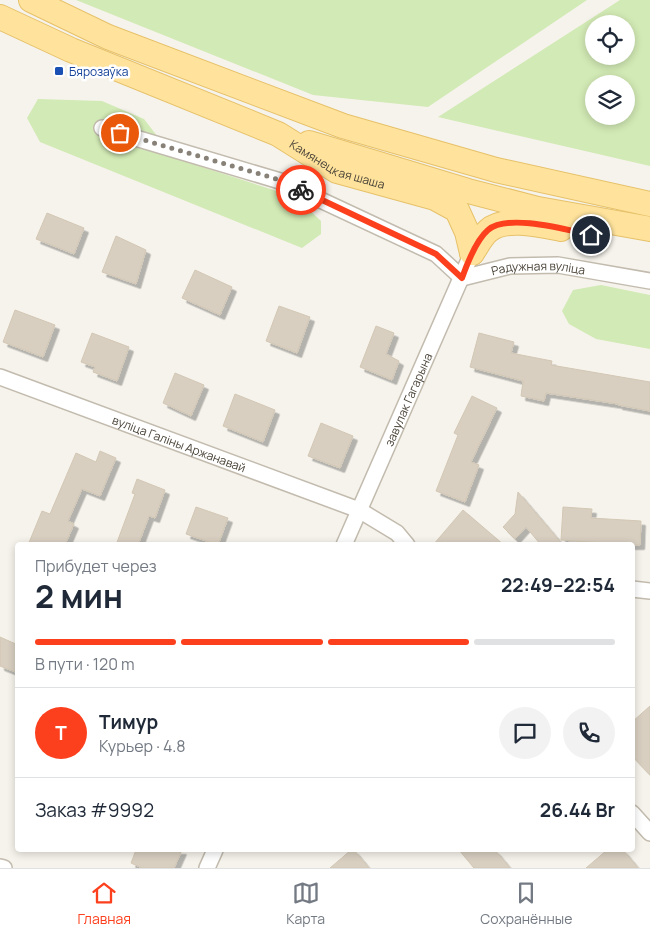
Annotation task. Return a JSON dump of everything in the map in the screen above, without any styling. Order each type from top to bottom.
[{"type":"main road","points":[[31,0],[108,37],[343,126],[496,170],[650,204]]},
{"type":"main road","name":"Камянецкая шаша","points":[[0,17],[71,50],[278,134],[337,171],[435,198],[456,210],[467,232],[472,253]]},
{"type":"main road","points":[[278,134],[468,191],[538,209],[650,229]]},
{"type":"main road","points":[[472,253],[488,230],[503,223],[532,224],[650,246]]},
{"type":"street","points":[[102,128],[280,180],[436,254],[462,278]]},
{"type":"street","name":"завулак Гагарына","points":[[345,542],[472,253]]},
{"type":"street","name":"Радужная вуліца","points":[[462,278],[510,266],[558,265],[650,281]]},
{"type":"street","name":"вуліца Галіны Аржанавай","points":[[0,377],[359,510],[397,533],[404,542]]},
{"type":"street","points":[[635,589],[650,591]]},
{"type":"street","points":[[635,816],[650,833]]},
{"type":"street","points":[[0,866],[4,868]]},
{"type":"green space","points":[[76,0],[587,0],[428,107],[313,95]]},
{"type":"green space","points":[[620,0],[650,0],[650,166],[438,117],[585,22],[585,65],[635,65],[635,15],[597,15]]},
{"type":"green space","points":[[38,99],[102,101],[144,119],[174,158],[283,193],[304,205],[321,221],[321,234],[302,248],[40,142],[27,118]]},
{"type":"green space","points":[[601,285],[650,295],[650,349],[596,339],[569,324],[562,311],[573,290]]},
{"type":"building","points":[[47,213],[84,228],[74,254],[36,239]]},
{"type":"building","points":[[116,236],[146,250],[136,284],[102,272]]},
{"type":"building","points":[[195,270],[232,287],[220,315],[182,298]]},
{"type":"building","points":[[279,306],[310,317],[297,353],[266,341]]},
{"type":"building","points":[[15,310],[55,325],[43,357],[3,342]]},
{"type":"building","points":[[376,326],[394,333],[386,354],[399,361],[392,380],[360,367]]},
{"type":"building","points":[[92,333],[129,347],[117,381],[93,372],[95,367],[81,362]]},
{"type":"building","points":[[479,333],[514,342],[511,353],[552,361],[551,365],[650,382],[650,411],[546,393],[544,401],[521,396],[523,381],[470,367]]},
{"type":"building","points":[[175,373],[204,385],[191,416],[163,403]]},
{"type":"building","points":[[235,394],[275,410],[263,442],[223,426]]},
{"type":"building","points":[[472,396],[497,408],[471,462],[479,465],[465,502],[436,491],[458,435],[454,433]]},
{"type":"building","points":[[321,423],[353,436],[340,468],[308,456]]},
{"type":"building","points":[[100,451],[116,458],[100,496],[82,489],[68,521],[74,524],[66,542],[29,542],[42,511],[50,514],[76,453],[96,462]]},
{"type":"building","points":[[137,479],[165,490],[155,518],[149,516],[139,542],[117,542],[135,494],[132,493]]},
{"type":"building","points":[[518,492],[560,542],[538,542],[526,527],[515,539],[503,527],[515,514]]},
{"type":"building","points":[[196,507],[228,518],[219,542],[209,542],[186,534]]},
{"type":"building","points":[[563,507],[592,509],[591,518],[641,521],[640,545],[635,545],[635,542],[561,540]]},
{"type":"building","points":[[463,510],[500,542],[436,542]]},
{"type":"building","points":[[0,637],[15,644],[15,672],[0,666]]},
{"type":"building","points":[[650,706],[650,775],[635,759],[635,719]]},
{"type":"building","points":[[135,852],[181,852],[174,868],[142,868],[131,863]]},
{"type":"building","points":[[349,852],[356,852],[369,868],[330,868]]},
{"type":"building","points":[[461,852],[497,852],[510,868],[474,868]]},
{"type":"building","points":[[605,852],[625,852],[638,868],[586,868]]},
{"type":"way so far","points":[[120,133],[280,180],[301,190]]},
{"type":"place","name":"Бярозаўка","points":[[59,71]]},
{"type":"route","points":[[301,190],[436,254],[462,278],[472,253],[488,230],[503,223],[532,224],[591,235]]}]
